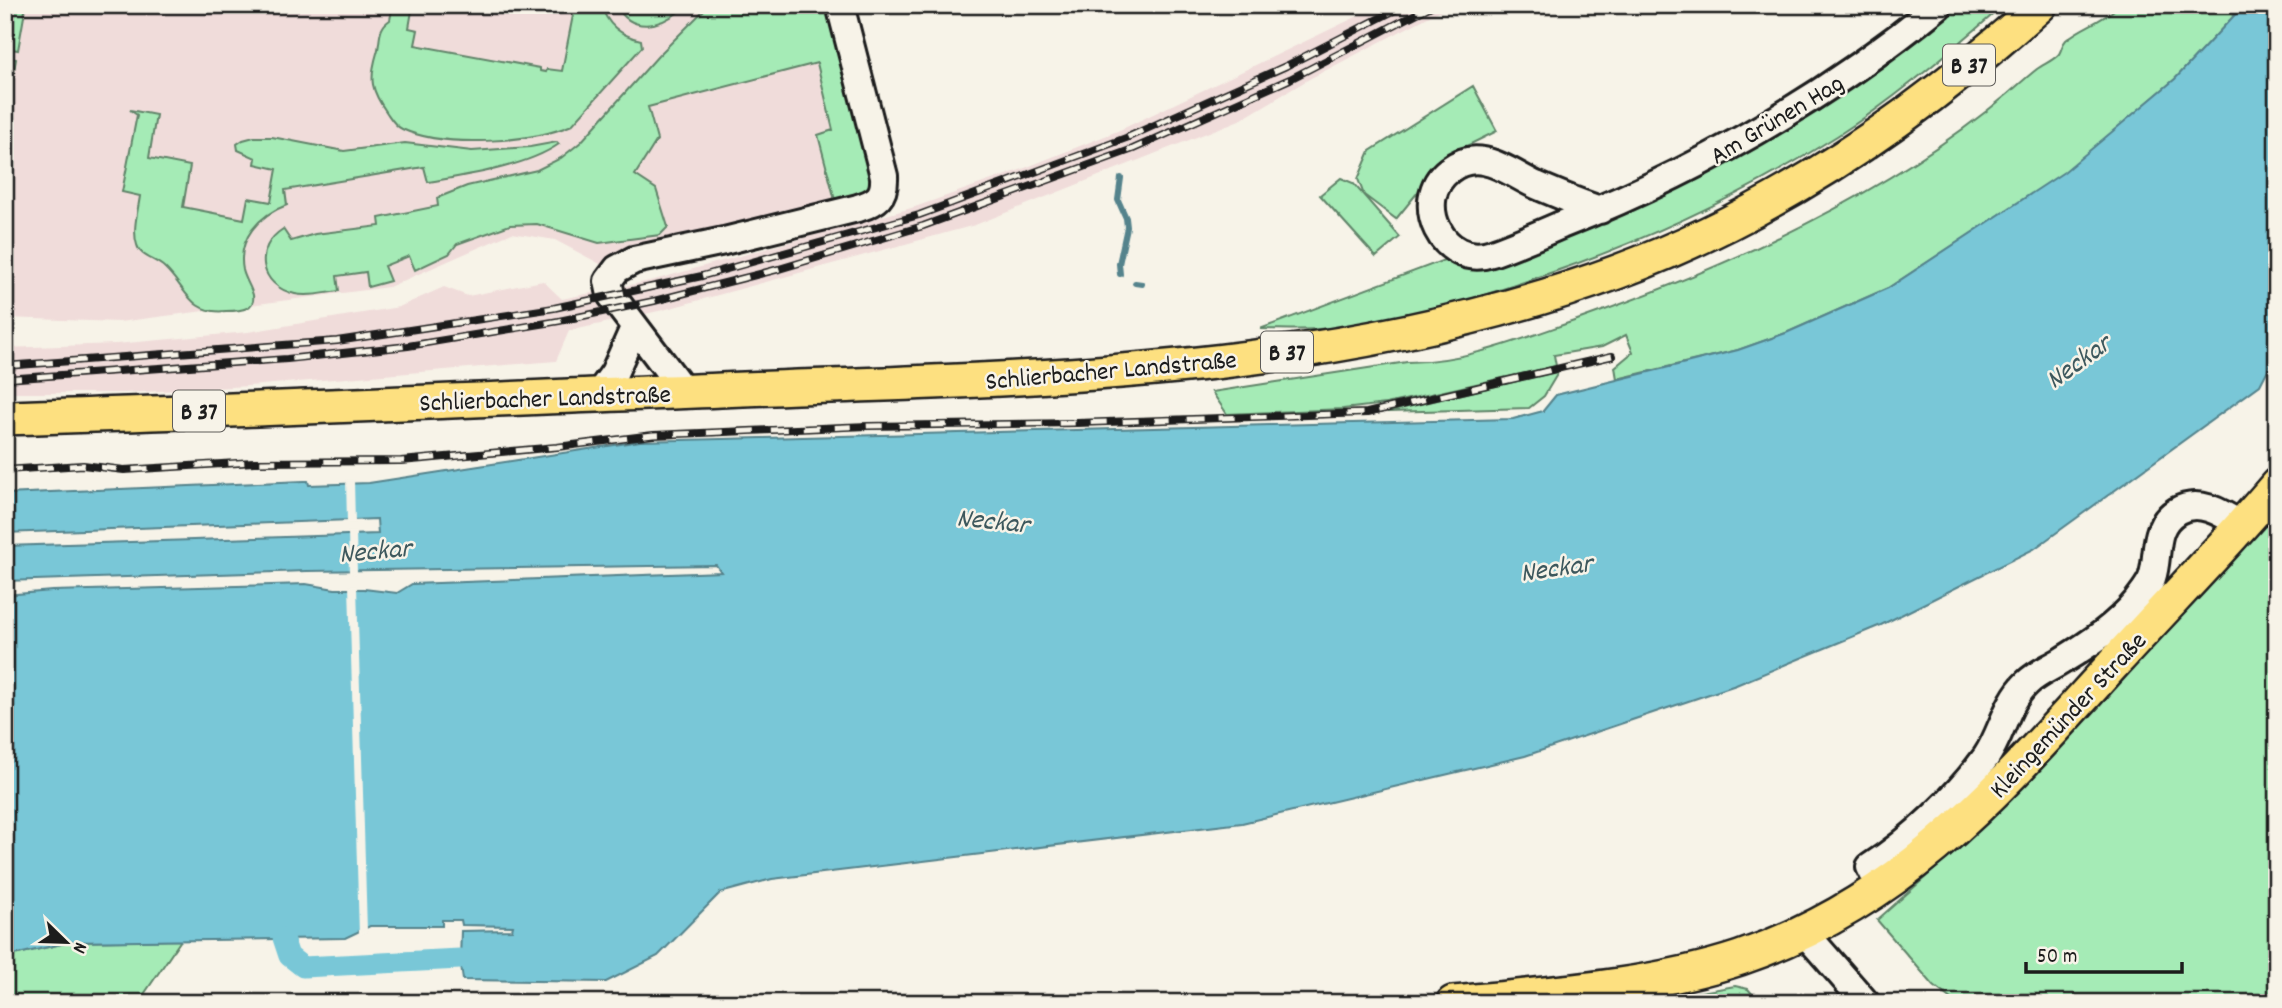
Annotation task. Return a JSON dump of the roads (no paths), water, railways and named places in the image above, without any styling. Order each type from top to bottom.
[{"type":"main road","name":"Schlierbacher Landstraße","points":[[5,418],[874,386],[1169,368],[1352,343],[1477,316],[1619,271],[1703,235],[1790,190],[1864,144],[1972,62],[2040,5]]},
{"type":"main road","name":"Kleingemünder Straße","points":[[1453,1003],[1639,981],[1683,973],[1741,957],[1804,932],[1881,889],[1939,845],[1977,810],[2277,485]]},
{"type":"street","points":[[679,392],[677,382],[634,328],[608,289],[611,276],[627,262],[858,208],[874,203],[881,197],[884,176],[840,5]]},
{"type":"street","name":"Am Grünen Hag","points":[[1600,210],[1543,188],[1496,163],[1479,160],[1464,161],[1447,171],[1435,188],[1431,204],[1433,223],[1450,246],[1467,254],[1489,254],[1600,210],[1686,171],[1776,120],[1856,69],[1939,5]]},
{"type":"street","points":[[598,395],[614,373],[634,328]]},
{"type":"street","name":"Kleingemünder Straße","points":[[1881,889],[1870,867],[1893,852],[1942,807],[1985,758],[2011,704],[2024,686],[2036,675],[2108,631],[2137,601],[2151,580],[2158,536],[2169,518],[2182,509],[2197,506],[2213,509],[2241,525]]},
{"type":"street","points":[[1804,932],[1866,1003]]},
{"type":"water","name":"Neckar","points":[[2244,5],[2277,5],[2277,352],[2260,385],[2034,549],[1881,625],[1736,685],[1525,756],[1242,823],[772,879],[720,893],[658,956],[606,982],[463,980],[460,959],[461,931],[512,930],[513,926],[462,925],[461,920],[442,920],[442,926],[370,926],[345,938],[70,942],[14,955],[5,954],[5,595],[52,591],[306,584],[335,589],[397,593],[412,584],[721,572],[716,565],[307,571],[5,581],[5,546],[378,534],[377,519],[5,533],[5,494],[304,481],[308,481],[309,485],[369,483],[640,441],[1513,419],[1543,411],[1556,395],[1738,350],[1786,333],[1888,288],[2064,172],[2175,79]]},
{"type":"waterway","points":[[1120,274],[1119,264],[1127,227],[1118,200],[1121,178]]},
{"type":"waterway","points":[[1135,283],[1142,284]]},
{"type":"waterway","points":[[283,938],[289,956],[303,967],[460,959]]},
{"type":"railway","points":[[5,366],[337,341],[554,308],[702,276],[919,215],[1126,138],[1286,66],[1405,5]]},
{"type":"railway","points":[[5,379],[287,359],[408,346],[559,321],[654,301],[779,269],[923,226],[1133,149],[1290,79],[1433,5]]},
{"type":"railway","points":[[5,470],[83,465],[124,470],[254,462],[401,461],[653,435],[868,426],[1077,423],[1367,413],[1612,356]]}]
